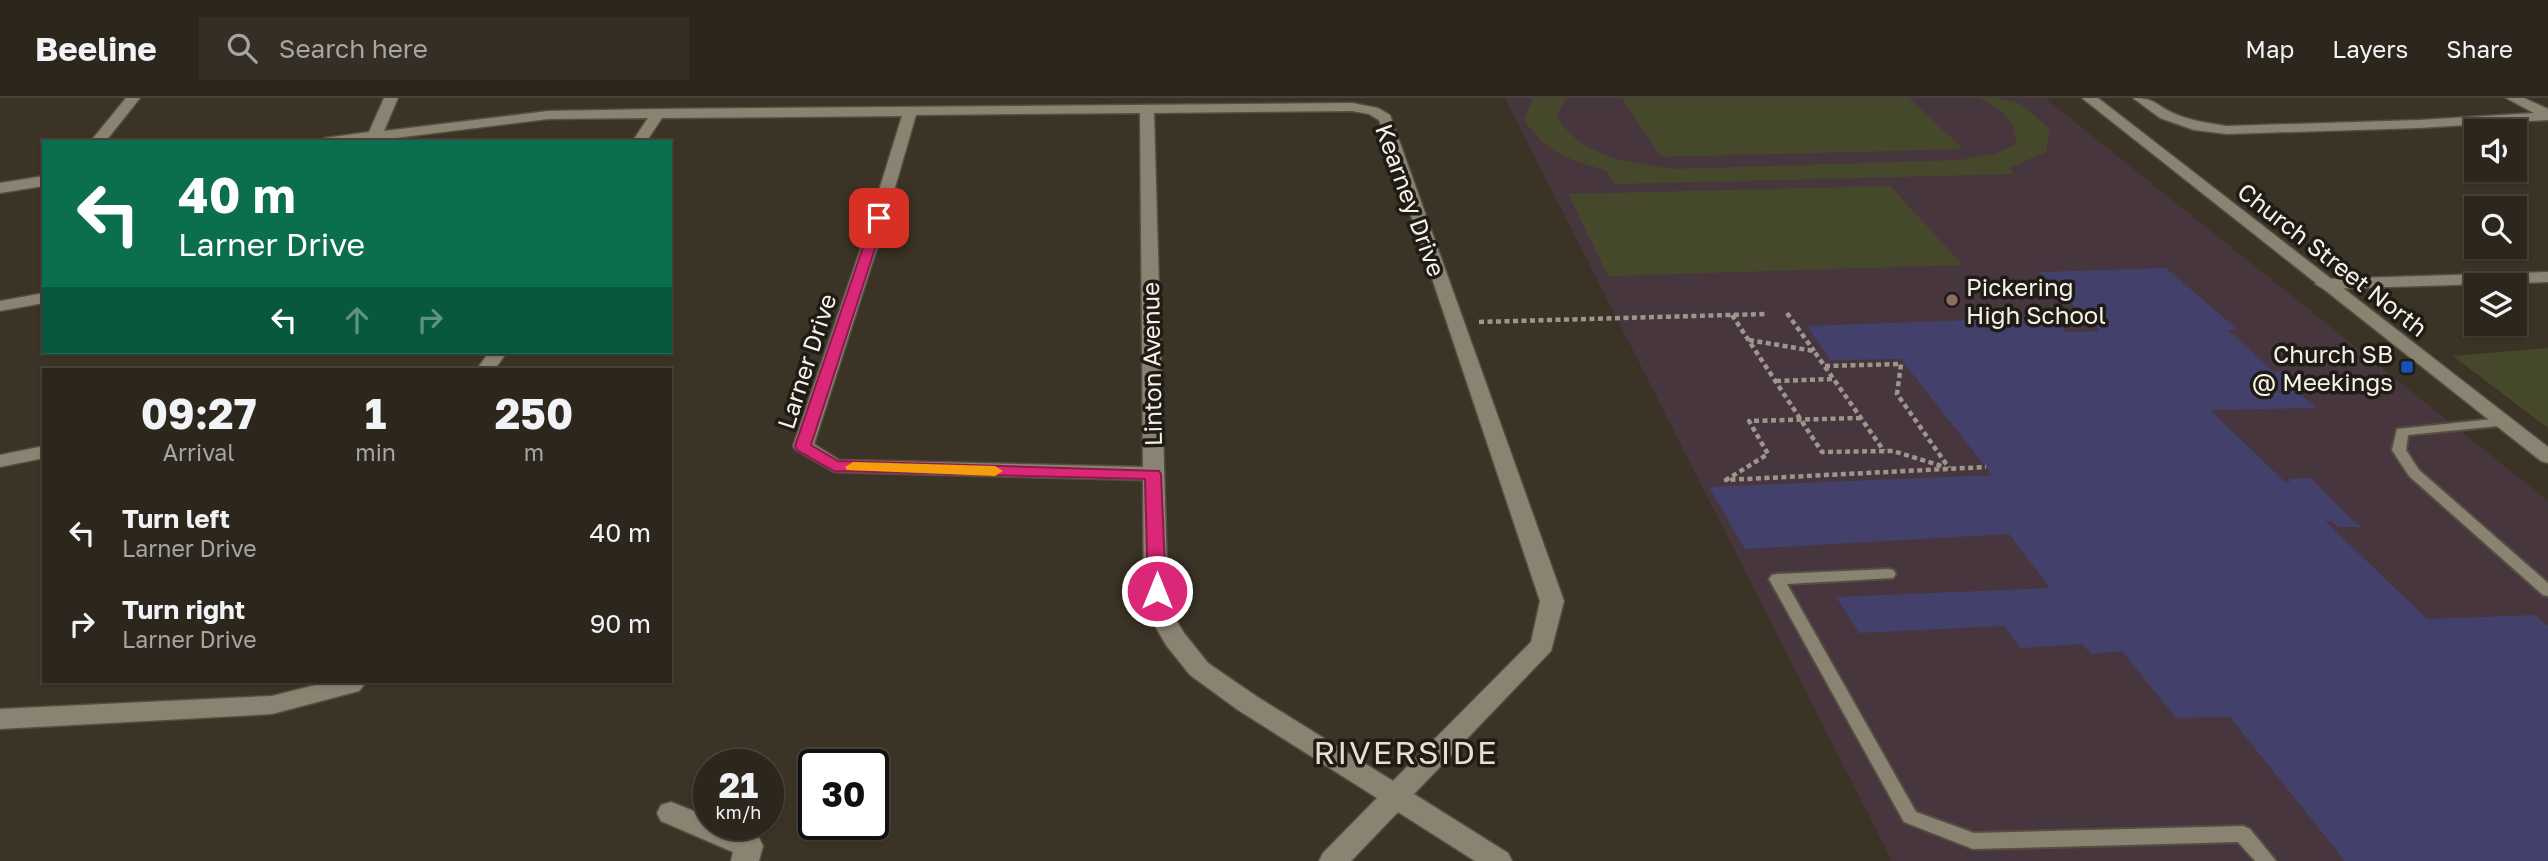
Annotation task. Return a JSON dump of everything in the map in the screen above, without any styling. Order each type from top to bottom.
[{"type":"street","points":[[99,140],[134,98]]},
{"type":"street","points":[[375,135],[391,98]]},
{"type":"street","name":"Church Street North","points":[[2089,98],[2548,457]]},
{"type":"street","points":[[2140,98],[2165,115],[2194,126],[2227,130],[2419,124],[2548,115]]},
{"type":"street","points":[[2513,98],[2548,115]]},
{"type":"street","name":"Kearney Drive","points":[[339,140],[548,115],[1352,107],[1373,111],[1385,118],[1552,601],[1542,645],[1333,861]]},
{"type":"street","name":"Linton Avenue","points":[[1147,110],[1153,474],[1158,575],[1156,607],[1175,639],[1199,669],[1393,797],[1498,861]]},
{"type":"street","name":"Larner Drive","points":[[910,112],[872,239],[803,446],[834,466],[1153,474]]},
{"type":"street","points":[[640,140],[658,113]]},
{"type":"street","points":[[0,188],[42,181]]},
{"type":"street","points":[[2324,284],[2548,277]]},
{"type":"street","points":[[0,306],[42,298]]},
{"type":"street","points":[[0,461],[42,452]]},
{"type":"street","points":[[0,719],[272,705],[352,683]]},
{"type":"street","points":[[671,813],[749,846],[745,861]]},
{"type":"lane","points":[[2503,422],[2402,432],[2399,450],[2414,473],[2548,591]]},
{"type":"lane","points":[[1888,574],[1777,579],[1910,817],[1973,841],[2243,834],[2267,861]]},
{"type":"path","points":[[1456,323],[1765,313]]},
{"type":"path","points":[[1787,313],[1884,452]]},
{"type":"path","points":[[1731,315],[1822,452],[1893,451],[1950,469]]},
{"type":"path","points":[[1748,340],[1814,351]]},
{"type":"path","points":[[1825,366],[1901,364],[1897,394],[1950,469]]},
{"type":"path","points":[[1775,381],[1834,379]]},
{"type":"path","points":[[1861,418],[1749,421],[1768,454],[1726,480],[1986,467]]},
{"type":"shaded area","name":"Pickering High School","points":[[1505,98],[2045,98],[2548,501],[2548,861],[1892,861]]},
{"type":"green space","points":[[1533,98],[1567,98],[1556,115],[1566,129],[1591,149],[1638,164],[1672,169],[1960,160],[1995,154],[2016,144],[2010,121],[2000,110],[1978,98],[2003,99],[2018,104],[2050,130],[2046,152],[2009,168],[2015,174],[1615,184],[1607,171],[1560,154],[1532,131],[1524,119]]},
{"type":"green space","points":[[1622,98],[1909,98],[1963,149],[1661,157]]},
{"type":"green space","points":[[1890,186],[1963,265],[1608,276],[1568,194]]},
{"type":"green space","points":[[2548,348],[2548,428],[2453,356]]},
{"type":"building","points":[[2166,268],[2237,329],[2228,330],[2274,372],[2283,371],[2291,378],[2282,378],[2316,408],[2210,410],[2286,483],[2290,482],[2288,479],[2311,478],[2362,527],[2338,527],[2325,521],[2427,619],[2535,615],[2548,626],[2548,861],[2345,861],[2230,717],[2176,718],[2122,651],[2091,654],[2082,644],[2021,648],[2004,626],[1859,633],[1836,597],[2050,588],[2009,534],[1745,549],[1709,487],[1992,475],[1901,359],[1830,360],[1807,326],[2053,317],[2066,332],[2100,331],[2039,272]]},
{"type":"slow traffic","points":[[853,467],[995,471]]},
{"type":"place","name":"Pickering High School","points":[[1952,300]]},
{"type":"place","name":"Church SB @ Meekings","points":[[2407,367]]},
{"type":"district","name":"RIVERSIDE","points":[[1406,752]]},
{"type":"route","points":[[879,218],[803,446],[834,466],[1153,474],[1157,591]]}]
